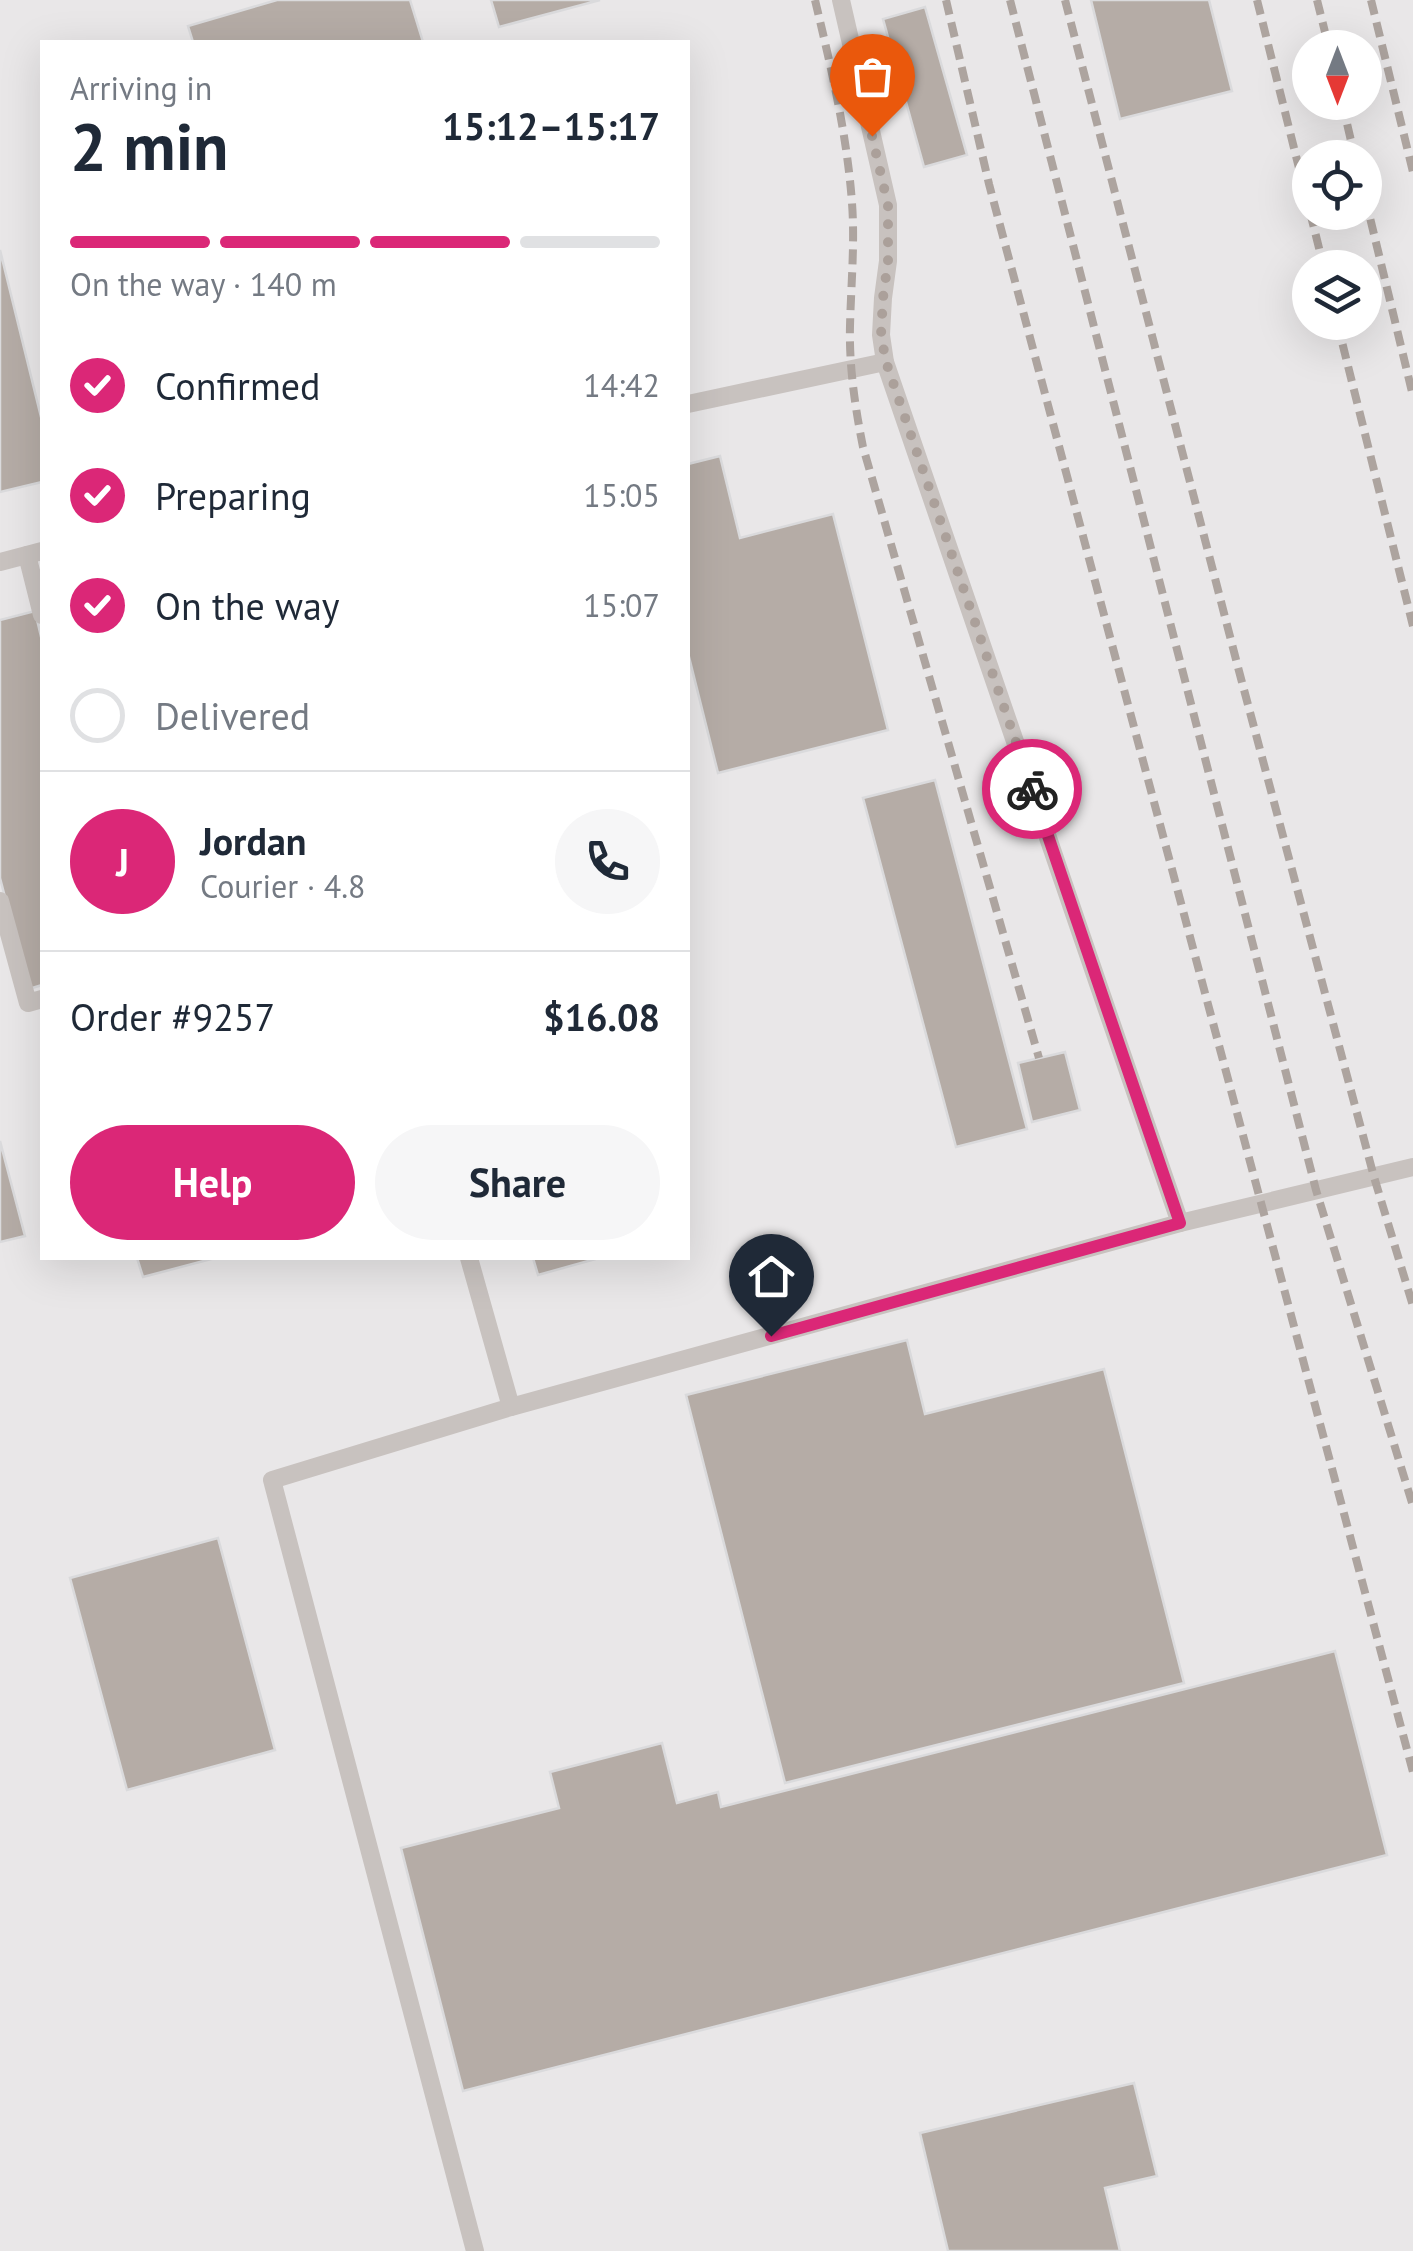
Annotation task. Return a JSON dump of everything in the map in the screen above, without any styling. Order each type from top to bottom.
[{"type":"lane","points":[[841,0],[888,205],[888,261],[881,335],[886,362],[1180,1223]]},
{"type":"lane","points":[[690,404],[886,362]]},
{"type":"lane","points":[[0,562],[34,553],[40,600]]},
{"type":"lane","points":[[0,901],[28,1003],[40,1000]]},
{"type":"lane","points":[[475,2251],[272,1480],[511,1407],[1180,1223],[1413,1167]]},
{"type":"lane","points":[[470,1260],[511,1407]]},
{"type":"shaded area","points":[[0,0],[1413,0],[1413,2251],[0,2251]]},
{"type":"building","points":[[277,0],[410,0],[422,40],[192,40],[188,26]]},
{"type":"building","points":[[491,0],[600,0],[499,27]]},
{"type":"building","points":[[1091,0],[1209,0],[1232,91],[1120,119]]},
{"type":"building","points":[[925,7],[967,155],[924,167],[883,19]]},
{"type":"building","points":[[0,250],[40,413],[40,482],[0,492]]},
{"type":"building","points":[[720,456],[740,538],[833,514],[888,730],[718,773],[690,661],[690,464]]},
{"type":"building","points":[[35,611],[40,632],[40,986],[29,989],[0,878],[0,620]]},
{"type":"building","points":[[935,780],[1027,1129],[956,1147],[863,798]]},
{"type":"building","points":[[1065,1052],[1080,1110],[1032,1122],[1018,1063]]},
{"type":"building","points":[[0,1141],[25,1236],[0,1242]]},
{"type":"building","points":[[138,1260],[207,1260],[143,1277]]},
{"type":"building","points":[[534,1260],[592,1260],[538,1275]]},
{"type":"building","points":[[907,1340],[925,1414],[1104,1369],[1184,1683],[785,1783],[686,1395]]},
{"type":"building","points":[[218,1538],[275,1750],[127,1790],[70,1578]]},
{"type":"building","points":[[1335,1651],[1387,1855],[463,2091],[401,1848],[559,1808],[550,1772],[662,1743],[677,1803],[718,1792],[721,1807]]},
{"type":"building","points":[[1134,2083],[1157,2176],[1105,2188],[1120,2251],[948,2251],[920,2133]]},
{"type":"railway","points":[[815,0],[850,177],[850,356],[863,447],[1039,1058]]},
{"type":"railway","points":[[946,0],[989,184],[1413,1772]]},
{"type":"railway","points":[[1010,0],[1316,1190],[1413,1506]]},
{"type":"railway","points":[[1065,0],[1239,671],[1374,1177],[1413,1306]]},
{"type":"railway","points":[[1257,0],[1292,140]]},
{"type":"railway","points":[[1317,0],[1324,30]]},
{"type":"railway","points":[[1371,0],[1413,172]]},
{"type":"railway","points":[[1346,120],[1351,140]]},
{"type":"railway","points":[[1314,230],[1320,250]]},
{"type":"railway","points":[[1373,230],[1413,396]]},
{"type":"railway","points":[[1342,340],[1413,626]]},
{"type":"way so far","points":[[872,136],[888,205],[888,261],[881,335],[886,362],[1032,789]]},
{"type":"route","points":[[771,1336],[1180,1223],[1032,789]]}]
